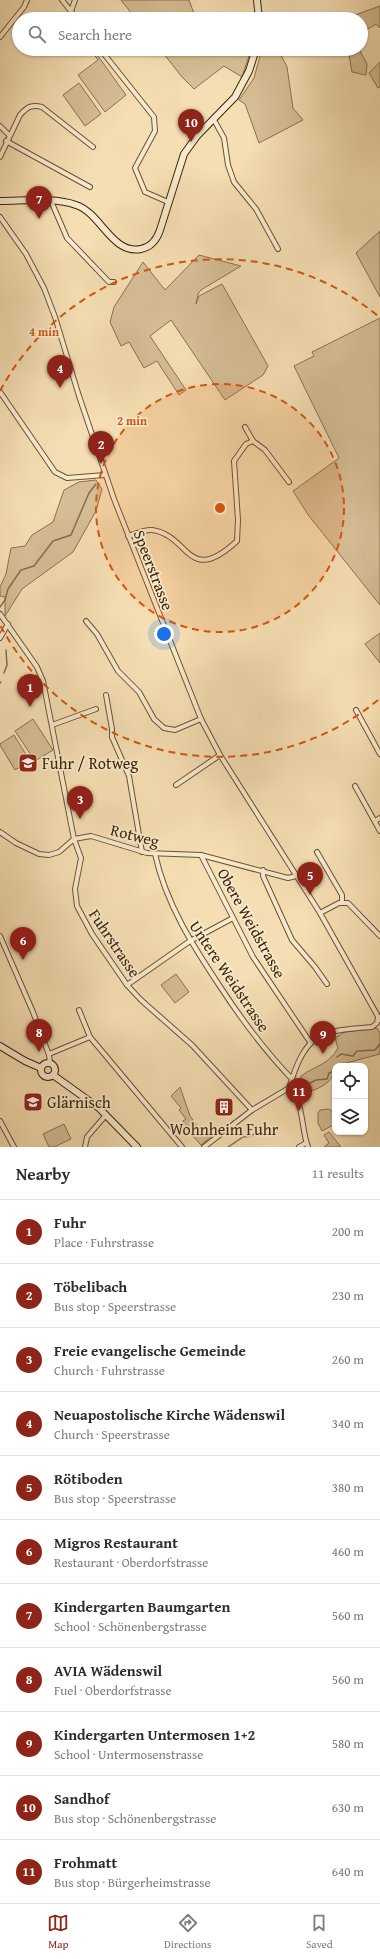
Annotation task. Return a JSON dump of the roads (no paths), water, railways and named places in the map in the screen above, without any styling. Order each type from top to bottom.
[{"type":"street","points":[[20,12],[27,0]]},
{"type":"street","points":[[62,0],[71,11]]},
{"type":"street","points":[[71,11],[75,0]]},
{"type":"street","points":[[257,0],[258,12]]},
{"type":"street","points":[[0,37],[12,22]]},
{"type":"street","points":[[106,56],[154,117],[155,131],[135,168],[146,192],[168,202]]},
{"type":"street","points":[[0,201],[68,202],[84,208],[96,217],[120,245],[136,250],[148,246],[157,238],[184,154],[197,136],[232,101],[241,88],[254,56]]},
{"type":"street","points":[[0,157],[9,135],[24,110],[29,106],[37,105],[54,115],[93,147]]},
{"type":"street","points":[[214,120],[224,138],[228,164],[234,182],[256,210],[278,248]]},
{"type":"street","points":[[0,126],[9,135]]},
{"type":"street","points":[[6,141],[90,187]]},
{"type":"street","points":[[51,201],[67,238],[109,282],[114,282]]},
{"type":"street","name":"Speerstrasse","points":[[0,217],[26,255],[50,303],[105,475],[202,719],[220,755],[320,913],[379,1018]]},
{"type":"street","points":[[0,392],[55,472],[68,478],[105,475]]},
{"type":"street","points":[[245,427],[254,441],[265,450],[288,482]]},
{"type":"street","points":[[128,536],[150,529],[168,536],[189,555],[203,560],[224,554],[237,541],[238,520],[234,461],[246,444],[254,441]]},
{"type":"street","name":"Fuhrstrasse","points":[[0,614],[37,667],[41,676],[74,839],[81,858],[75,889],[77,906],[92,934],[127,984],[141,1000],[192,1045],[252,1110]]},
{"type":"street","points":[[86,621],[97,634],[118,672],[139,692],[154,719],[164,728],[176,730],[202,719]]},
{"type":"street","points":[[0,638],[8,624]]},
{"type":"street","points":[[106,695],[112,737],[129,776],[142,852]]},
{"type":"street","points":[[52,725],[96,709]]},
{"type":"street","points":[[356,710],[380,754]]},
{"type":"street","points":[[176,785],[220,755]]},
{"type":"street","points":[[355,786],[380,831]]},
{"type":"street","points":[[375,821],[380,818]]},
{"type":"street","points":[[0,832],[16,843],[39,854],[49,855],[59,852],[74,839]]},
{"type":"street","name":"Rotweg","points":[[74,839],[84,836],[98,838],[142,852],[155,854],[201,855],[290,878],[296,876]]},
{"type":"street","points":[[318,852],[342,895],[342,902]]},
{"type":"street","name":"Untere Weidstrasse","points":[[155,854],[165,887],[190,941],[252,1033],[271,1057],[292,1079]]},
{"type":"street","name":"Obere Weidstrasse","points":[[201,855],[253,957],[310,1042]]},
{"type":"street","points":[[263,870],[263,876],[292,940],[327,984]]},
{"type":"street","points":[[320,913],[342,902],[348,903],[380,936]]},
{"type":"street","points":[[127,984],[190,941],[233,918]]},
{"type":"street","points":[[0,936],[33,1012],[49,1054],[50,1063],[54,1068],[53,1075]]},
{"type":"street","points":[[0,951],[4,945]]},
{"type":"street","points":[[79,1010],[90,1037],[182,1147]]},
{"type":"street","points":[[204,1147],[252,1110],[289,1088],[296,1066],[310,1042],[332,1031],[372,1027],[377,1023],[379,1018]]},
{"type":"street","points":[[49,1054],[90,1037]]},
{"type":"street","points":[[0,1046],[41,1068]]},
{"type":"street","points":[[41,1068],[46,1063],[50,1063]]},
{"type":"street","points":[[41,1068],[41,1072],[44,1076],[49,1077],[53,1075]]},
{"type":"street","points":[[53,1075],[106,1115],[137,1147]]},
{"type":"street","points":[[289,1088],[293,1091],[298,1102],[307,1145],[299,1147]]},
{"type":"street","points":[[85,1147],[87,1137],[106,1115]]},
{"type":"street","points":[[0,1121],[14,1147]]},
{"type":"waterway","points":[[0,607],[5,600],[8,589],[21,570],[34,566],[53,541],[71,535],[89,493],[96,484]]},
{"type":"waterway","points":[[4,673],[7,665],[6,650]]},
{"type":"waterway","points":[[337,1057],[341,1054],[353,1056],[357,1051],[375,1050],[380,1044]]},
{"type":"waterway","points":[[304,1086],[316,1080],[327,1079],[329,1073],[332,1072]]},
{"type":"waterway","points":[[228,1147],[243,1137],[251,1136],[260,1130]]},
{"type":"place","name":"Sandhof","points":[[191,142]]},
{"type":"place","name":"Kindergarten Baumgarten","points":[[39,219]]},
{"type":"place","name":"Neuapostolische Kirche Wädenswil","points":[[60,388]]},
{"type":"place","name":"Töbelibach","points":[[101,464]]},
{"type":"place","name":"Fuhr","points":[[30,707]]},
{"type":"place","name":"Fuhr / Rotweg","points":[[28,763]]},
{"type":"place","name":"Freie evangelische Gemeinde","points":[[80,819]]},
{"type":"place","name":"Rötiboden","points":[[310,895]]},
{"type":"place","name":"Migros Restaurant","points":[[23,960]]},
{"type":"place","name":"AVIA Wädenswil","points":[[39,1052]]},
{"type":"place","name":"Kindergarten Untermosen 1+2","points":[[323,1054]]},
{"type":"place","name":"Glärnisch","points":[[33,1102]]},
{"type":"place","name":"Wohnheim Fuhr","points":[[224,1107]]},
{"type":"place","name":"Frohmatt","points":[[299,1111]]}]
